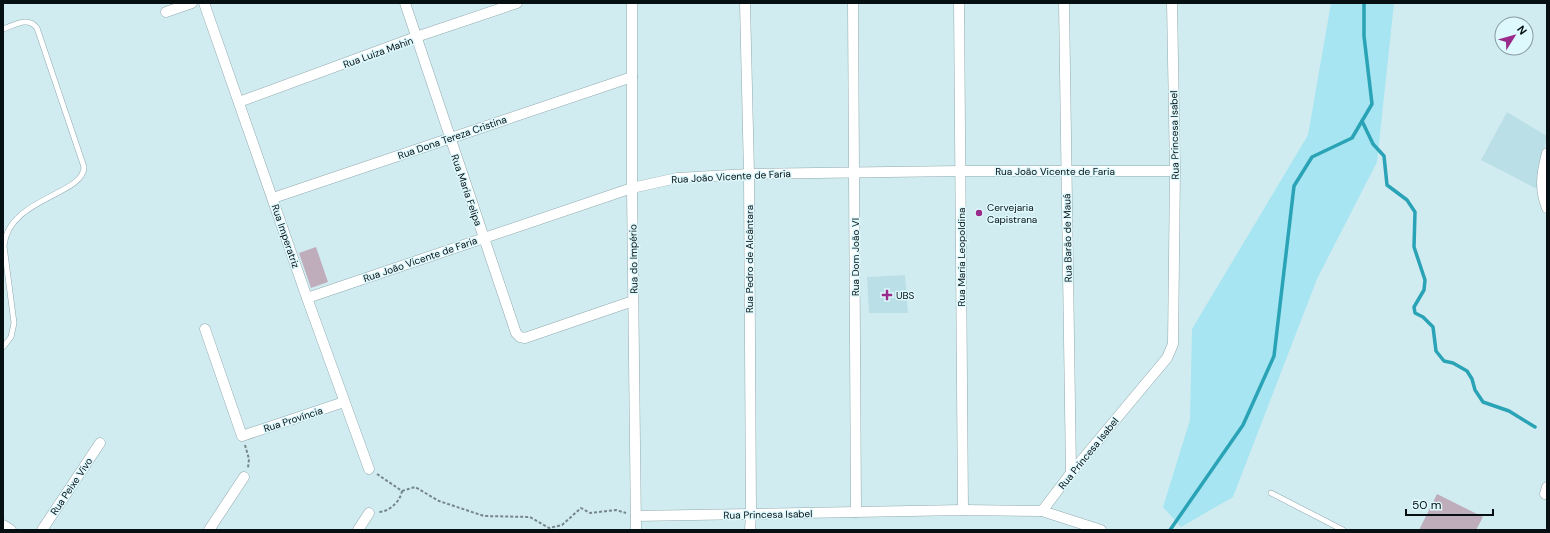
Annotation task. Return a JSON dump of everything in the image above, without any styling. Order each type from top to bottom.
[{"type":"street","points":[[166,12],[192,3]]},
{"type":"street","name":"Rua Imperatriz","points":[[204,3],[307,298],[369,469]]},
{"type":"street","name":"Rua Maria Felipa","points":[[405,3],[516,333],[520,337],[525,338],[633,301]]},
{"type":"street","name":"Rua Luiza Mahin","points":[[239,102],[518,3]]},
{"type":"street","name":"Rua do Império","points":[[632,3],[632,188],[636,530]]},
{"type":"street","name":"Rua Pedro de Alcântara","points":[[745,3],[749,174],[750,530]]},
{"type":"street","name":"Rua Dom João VI","points":[[853,3],[856,512]]},
{"type":"street","name":"Rua Maria Leopoldina","points":[[959,3],[963,510]]},
{"type":"street","name":"Rua Barão de Mauá","points":[[1064,3],[1071,473]]},
{"type":"street","name":"Rua Princesa Isabel","points":[[636,516],[963,510],[1042,511],[1071,473],[1167,358],[1172,347],[1175,171],[1172,3]]},
{"type":"street","name":"Rua Dona Tereza Cristina","points":[[273,198],[632,77]]},
{"type":"street","points":[[1547,153],[1542,183],[1542,196],[1547,208]]},
{"type":"street","name":"Rua João Vicente de Faria","points":[[307,298],[632,188],[677,178],[749,174],[960,171],[1175,171]]},
{"type":"street","points":[[205,329],[242,436]]},
{"type":"street","name":"Rua Província","points":[[242,436],[344,402]]},
{"type":"street","name":"Rua Peixe Vivo","points":[[42,530],[100,443]]},
{"type":"street","points":[[209,530],[244,477]]},
{"type":"street","points":[[1042,511],[1101,530]]},
{"type":"street","points":[[358,530],[369,513]]},
{"type":"street","points":[[3,525],[11,530]]},
{"type":"lane","points":[[3,29],[25,21],[34,24],[37,28],[84,167],[82,177],[74,184],[34,205],[14,222],[8,230],[5,238],[4,262],[14,323],[11,337],[3,347]]},
{"type":"lane","points":[[1271,492],[1343,530]]},
{"type":"path","points":[[242,436],[249,459],[248,468],[244,477]]},
{"type":"path","points":[[369,469],[402,491]]},
{"type":"path","points":[[402,491],[415,487],[439,501],[484,516],[530,517],[548,529],[562,525],[581,508],[590,513],[616,510],[636,516]]},
{"type":"path","points":[[369,513],[383,512],[392,507],[401,497],[402,491]]},
{"type":"shaded area","points":[[1331,3],[1394,3],[1377,162],[1317,279],[1233,497],[1181,527],[1163,507],[1190,420],[1192,329],[1308,135]]},
{"type":"shaded area","points":[[1507,112],[1547,136],[1537,189],[1481,160]]},
{"type":"shaded area","name":"UBS","points":[[905,275],[908,313],[869,313],[867,277]]},
{"type":"building","points":[[316,247],[328,282],[311,288],[299,253]]},
{"type":"building","points":[[1437,494],[1483,517],[1476,530],[1419,530]]},
{"type":"waterway","points":[[1170,530],[1243,425],[1274,356],[1294,186],[1312,157],[1352,138],[1372,104],[1364,36],[1364,3]]},
{"type":"waterway","points":[[1362,121],[1373,144],[1384,156],[1387,185],[1407,200],[1415,212],[1414,247],[1425,280],[1424,290],[1414,307],[1415,313],[1423,317],[1433,327],[1436,351],[1444,361],[1453,363],[1467,371],[1472,379],[1475,390],[1483,402],[1509,411],[1535,427]]},
{"type":"place","name":"Cervejaria Capistrana","points":[[979,213]]},
{"type":"place","name":"UBS","points":[[887,295]]}]
